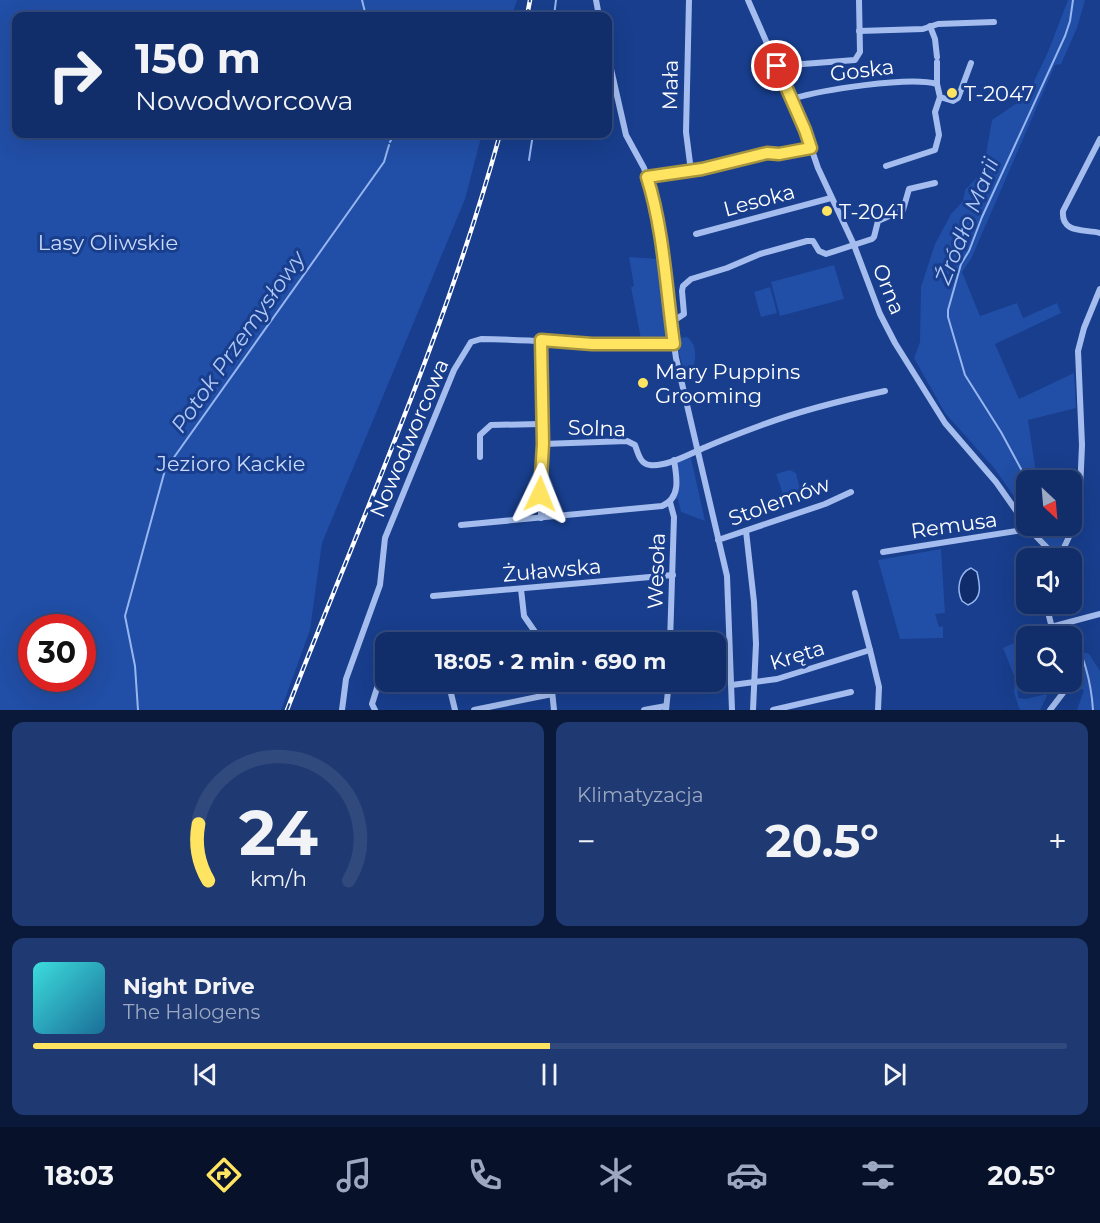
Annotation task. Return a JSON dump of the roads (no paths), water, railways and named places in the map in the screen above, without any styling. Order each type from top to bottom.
[{"type":"street","name":"Mała","points":[[689,0],[686,132],[691,171]]},
{"type":"street","name":"Orna","points":[[747,0],[792,99],[831,198],[854,245],[888,330],[935,409],[996,482],[1016,510]]},
{"type":"street","points":[[777,66],[855,60],[860,52],[859,0]]},
{"type":"street","points":[[859,31],[923,29],[938,24],[994,22]]},
{"type":"street","points":[[886,166],[935,150],[939,135],[935,112],[940,97],[937,84],[935,39],[930,26]]},
{"type":"street","points":[[940,97],[952,101],[958,98],[971,63]]},
{"type":"street","points":[[612,74],[626,135],[647,177],[655,205],[674,344],[728,585],[732,710]]},
{"type":"street","name":"Goska","points":[[792,99],[815,93],[902,82],[919,81],[937,84]]},
{"type":"street","points":[[1100,139],[1062,217],[1068,227],[1075,230],[1100,233]]},
{"type":"street","points":[[647,177],[691,171],[767,153],[779,154],[811,148]]},
{"type":"street","points":[[671,319],[684,314],[681,295],[683,286],[695,276],[727,268],[760,254],[807,241],[815,243],[819,252],[823,254],[854,245],[874,237],[878,221],[903,210],[909,189],[935,183]]},
{"type":"street","name":"Lesoka","points":[[696,234],[831,198]]},
{"type":"street","points":[[1063,548],[1075,524],[1080,491],[1082,446],[1078,351],[1084,328],[1100,289]]},
{"type":"street","name":"Nowodworcowa","points":[[342,710],[346,679],[380,585],[385,538],[454,370],[464,351],[476,340],[674,344]]},
{"type":"street","name":"Solna","points":[[541,340],[542,518]]},
{"type":"street","points":[[674,460],[787,416],[885,391]]},
{"type":"street","name":"Solna","points":[[480,457],[480,435],[491,425],[542,424]]},
{"type":"street","name":"Solna","points":[[543,444],[627,441],[635,445],[641,460],[647,464],[657,465],[674,460]]},
{"type":"street","name":"Wesoła","points":[[670,632],[674,517],[670,502],[676,485],[674,460]]},
{"type":"street","name":"Stolemów","points":[[718,540],[825,504],[851,492]]},
{"type":"street","points":[[461,525],[654,508],[670,502]]},
{"type":"street","points":[[746,531],[756,644],[753,710]]},
{"type":"street","name":"Remusa","points":[[883,552],[1016,531]]},
{"type":"street","name":"Orna","points":[[1036,536],[1048,548]]},
{"type":"street","name":"Żuławska","points":[[433,596],[673,575]]},
{"type":"street","points":[[521,589],[524,616],[535,632]]},
{"type":"street","points":[[855,593],[879,687],[878,710]]},
{"type":"street","points":[[1055,626],[1100,614]]},
{"type":"street","name":"Kręta","points":[[732,685],[777,679],[870,650]]},
{"type":"street","points":[[375,710],[372,704],[376,692]]},
{"type":"street","points":[[451,692],[455,710]]},
{"type":"street","points":[[644,710],[666,708],[668,692]]},
{"type":"street","points":[[773,710],[808,706],[851,692]]},
{"type":"street","points":[[1050,710],[1063,692]]},
{"type":"street","points":[[474,710],[552,694],[554,710]]},
{"type":"waterway","name":"Potok Przemysłowy","points":[[362,0],[365,12]]},
{"type":"waterway","points":[[554,12],[556,0]]},
{"type":"waterway","name":"Źródło Marii","points":[[1021,470],[1001,432],[965,375],[948,310],[961,264],[969,251],[982,217],[1065,36],[1073,0]]},
{"type":"waterway","name":"Potok Przemysłowy","points":[[390,142],[392,138]]},
{"type":"waterway","points":[[529,160],[532,138]]},
{"type":"waterway","name":"Potok Przemysłowy","points":[[138,710],[135,666],[125,616],[165,470],[384,162],[389,145]]},
{"type":"waterway","name":"Źródło Marii","points":[[1082,657],[1093,710]]},
{"type":"railway","points":[[528,12],[530,0]]},
{"type":"railway","points":[[287,710],[428,353],[454,281],[499,138]]},
{"type":"place","name":"T-2047","points":[[952,93]]},
{"type":"place","name":"T-2041","points":[[827,211]]},
{"type":"place","name":"Mary Puppins Grooming","points":[[643,383]]},
{"type":"park label","name":"Lasy Oliwskie","points":[[108,242]]},
{"type":"park label","name":"Jezioro Kackie","points":[[231,463]]}]
